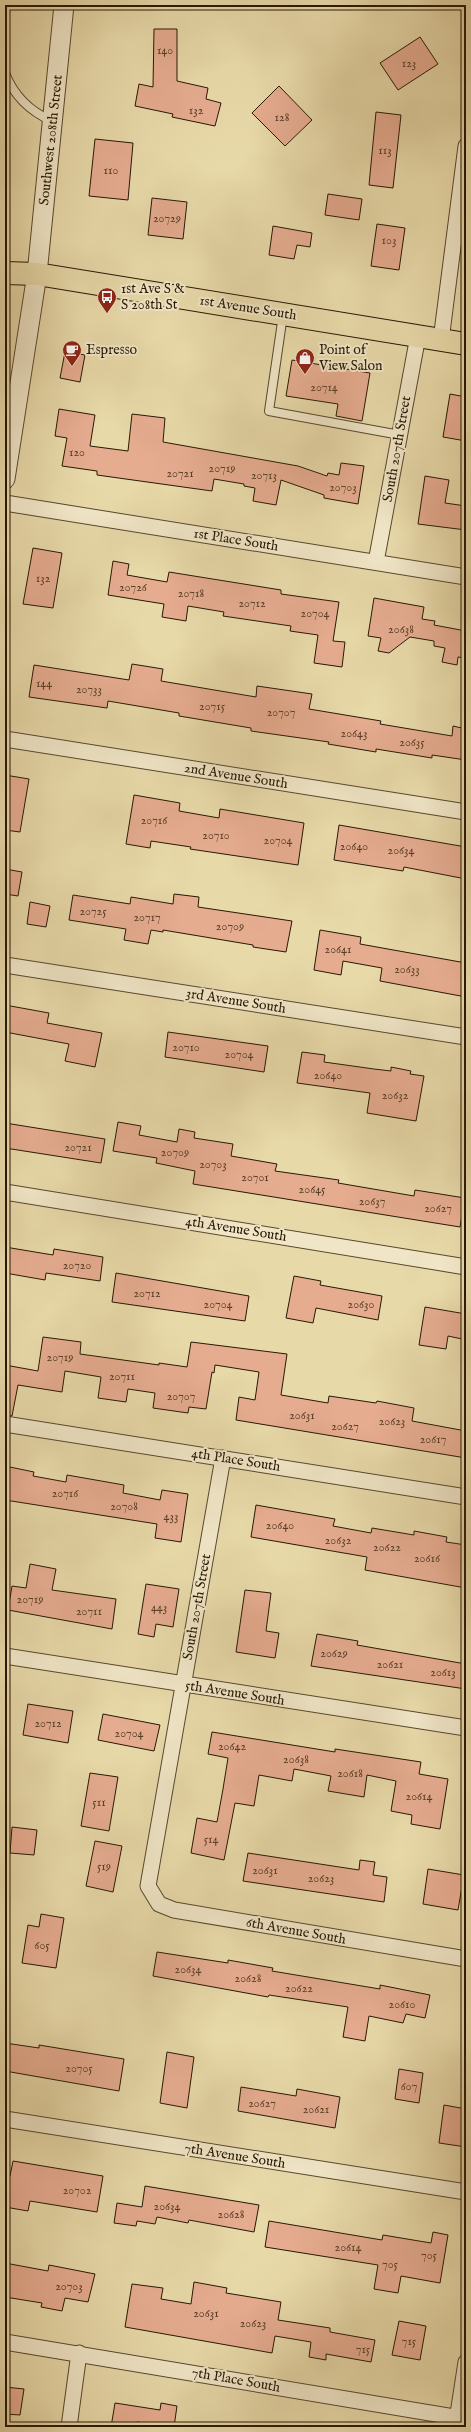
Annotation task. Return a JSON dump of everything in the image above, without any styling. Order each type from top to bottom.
[{"type":"main road","name":"1st Avenue South","points":[[5,273],[37,274],[466,344]]},
{"type":"street","name":"Southwest 208th Street","points":[[5,479],[37,274],[64,5]]},
{"type":"street","points":[[441,340],[466,146]]},
{"type":"street","name":"South 207th Street","points":[[376,562],[418,336]]},
{"type":"street","name":"1st Place South","points":[[5,503],[466,577]]},
{"type":"street","name":"2nd Avenue South","points":[[5,740],[466,812]]},
{"type":"street","name":"3rd Avenue South","points":[[5,965],[466,1037]]},
{"type":"street","name":"4th Avenue South","points":[[5,1192],[466,1267]]},
{"type":"street","name":"4th Place South","points":[[5,1424],[466,1497]]},
{"type":"street","name":"South 207th Street","points":[[148,1874],[184,1685],[223,1458]]},
{"type":"street","name":"5th Avenue South","points":[[5,1656],[466,1728]]},
{"type":"street","name":"6th Avenue South","points":[[148,1874],[148,1886],[159,1904],[174,1910],[466,1960]]},
{"type":"street","name":"7th Avenue South","points":[[5,2119],[466,2192]]},
{"type":"street","name":"7th Place South","points":[[5,2342],[79,2352],[460,2421]]},
{"type":"street","points":[[69,2427],[79,2352]]},
{"type":"street","points":[[460,2421],[466,2362]]},
{"type":"lane","points":[[5,10],[8,5]]},
{"type":"lane","points":[[5,73],[10,84],[23,103],[38,115],[52,121]]},
{"type":"lane","points":[[284,314],[269,411],[400,435]]},
{"type":"building","points":[[154,29],[177,29],[177,81],[208,88],[206,99],[221,103],[215,126],[172,117],[173,114],[135,106],[139,84],[153,87]]},
{"type":"building","points":[[420,37],[438,64],[398,90],[380,63]]},
{"type":"building","points":[[279,86],[312,120],[285,146],[252,113]]},
{"type":"building","points":[[376,112],[401,115],[393,188],[369,185]]},
{"type":"building","points":[[95,139],[133,143],[128,200],[89,196]]},
{"type":"building","points":[[328,194],[362,199],[359,220],[325,215]]},
{"type":"building","points":[[152,198],[187,202],[183,239],[148,235]]},
{"type":"building","points":[[377,224],[405,228],[399,270],[371,266]]},
{"type":"building","points":[[273,226],[312,233],[310,247],[297,245],[294,259],[269,255]]},
{"type":"building","name":"Espresso","points":[[65,352],[85,355],[80,382],[60,378]]},
{"type":"building","points":[[292,360],[370,373],[362,421],[336,416],[338,404],[286,396]]},
{"type":"building","points":[[450,394],[466,397],[466,441],[443,437]]},
{"type":"building","points":[[59,409],[95,415],[90,446],[128,451],[132,414],[165,418],[163,442],[298,466],[327,476],[328,473],[339,475],[341,463],[364,466],[358,504],[324,498],[324,495],[281,480],[276,505],[253,501],[255,488],[244,486],[244,484],[214,479],[212,491],[97,475],[97,471],[62,466],[67,438],[55,436]]},
{"type":"building","points":[[425,476],[449,480],[445,503],[466,506],[466,530],[418,524]]},
{"type":"building","points":[[33,548],[62,553],[53,608],[23,604]]},
{"type":"building","points":[[113,561],[129,564],[127,575],[167,582],[169,572],[281,590],[281,594],[339,602],[333,641],[345,642],[342,667],[314,663],[318,635],[290,631],[291,626],[223,616],[224,612],[188,606],[186,621],[162,617],[164,604],[108,595]]},
{"type":"building","points":[[374,598],[424,607],[422,619],[435,621],[434,625],[466,631],[466,658],[458,657],[457,665],[442,662],[445,648],[434,646],[434,641],[410,637],[389,653],[378,651],[381,638],[368,636]]},
{"type":"building","points":[[132,664],[163,669],[161,681],[256,697],[257,686],[312,694],[309,709],[381,721],[380,724],[452,736],[453,726],[466,729],[466,760],[432,755],[432,758],[376,749],[376,752],[328,744],[329,742],[251,731],[251,728],[179,716],[179,713],[108,701],[107,708],[29,697],[34,665],[129,680]]},
{"type":"building","points":[[5,775],[29,779],[20,832],[5,830]]},
{"type":"building","points":[[134,795],[180,803],[179,811],[219,818],[220,809],[304,823],[298,865],[190,849],[191,847],[151,841],[150,848],[126,844]]},
{"type":"building","points":[[339,825],[466,847],[466,879],[404,867],[403,871],[334,860]]},
{"type":"building","points":[[5,869],[22,872],[18,896],[5,894]]},
{"type":"building","points":[[174,894],[199,897],[198,907],[292,921],[286,952],[163,930],[163,932],[151,930],[148,944],[124,940],[126,929],[69,920],[73,895],[130,904],[131,897],[173,904]]},
{"type":"building","points":[[30,902],[50,906],[46,927],[27,924]]},
{"type":"building","points":[[320,930],[361,937],[360,944],[466,963],[466,997],[380,981],[382,968],[343,961],[341,975],[314,970]]},
{"type":"building","points":[[5,1005],[49,1013],[47,1023],[102,1033],[95,1067],[65,1061],[69,1044],[5,1032]]},
{"type":"building","points":[[168,1032],[268,1046],[264,1072],[165,1057]]},
{"type":"building","points":[[302,1052],[325,1055],[324,1062],[391,1071],[391,1067],[411,1071],[410,1074],[424,1076],[416,1121],[367,1113],[370,1093],[297,1083]]},
{"type":"building","points":[[118,1122],[141,1126],[139,1135],[177,1142],[179,1129],[195,1132],[194,1138],[233,1144],[231,1156],[277,1164],[275,1171],[339,1180],[338,1183],[414,1196],[415,1190],[465,1198],[460,1227],[193,1184],[195,1171],[156,1163],[157,1158],[113,1151]]},
{"type":"building","points":[[5,1123],[105,1139],[101,1163],[5,1148]]},
{"type":"building","points":[[5,1247],[53,1255],[54,1249],[103,1257],[100,1281],[46,1273],[45,1280],[5,1273]]},
{"type":"building","points":[[116,1273],[249,1296],[245,1321],[112,1302]]},
{"type":"building","points":[[294,1276],[321,1281],[320,1285],[382,1296],[378,1320],[316,1308],[313,1323],[286,1318]]},
{"type":"building","points":[[425,1307],[466,1314],[462,1339],[448,1336],[446,1349],[419,1345]]},
{"type":"building","points":[[43,1337],[81,1342],[80,1354],[159,1365],[159,1363],[187,1367],[191,1342],[287,1354],[281,1395],[328,1403],[329,1396],[376,1403],[377,1401],[414,1408],[412,1421],[466,1431],[466,1458],[236,1420],[239,1397],[255,1400],[259,1372],[215,1365],[214,1373],[212,1372],[206,1409],[189,1407],[188,1413],[153,1408],[155,1393],[128,1389],[126,1402],[98,1398],[101,1377],[65,1371],[62,1392],[18,1385],[12,1416],[5,1415],[5,1365],[38,1371]]},
{"type":"building","points":[[5,1466],[34,1472],[33,1476],[66,1482],[67,1475],[124,1485],[123,1493],[160,1500],[162,1490],[188,1494],[181,1542],[155,1538],[157,1524],[5,1500]]},
{"type":"building","points":[[256,1505],[335,1519],[333,1526],[371,1533],[372,1528],[414,1535],[414,1531],[447,1537],[446,1542],[466,1545],[466,1588],[365,1570],[367,1557],[251,1537]]},
{"type":"building","points":[[30,1564],[56,1569],[52,1590],[116,1599],[112,1629],[8,1610],[12,1586],[26,1588]]},
{"type":"building","points":[[146,1584],[179,1589],[173,1627],[156,1624],[154,1637],[138,1634]]},
{"type":"building","points":[[245,1590],[271,1593],[266,1631],[279,1633],[275,1658],[236,1652]]},
{"type":"building","points":[[317,1634],[358,1641],[357,1645],[466,1664],[466,1689],[311,1666]]},
{"type":"building","points":[[28,1704],[73,1711],[68,1743],[23,1735]]},
{"type":"building","points":[[103,1714],[160,1725],[154,1751],[98,1740]]},
{"type":"building","points":[[212,1732],[335,1752],[335,1749],[421,1762],[419,1774],[448,1779],[440,1829],[411,1824],[412,1815],[391,1811],[396,1781],[367,1775],[364,1797],[328,1791],[331,1776],[294,1769],[292,1781],[259,1775],[254,1806],[235,1803],[224,1860],[191,1853],[197,1818],[217,1822],[223,1789],[228,1758],[208,1754]]},
{"type":"building","points":[[90,1773],[118,1777],[109,1831],[81,1826]]},
{"type":"building","points":[[12,1827],[37,1830],[34,1855],[10,1853]]},
{"type":"building","points":[[95,1841],[122,1846],[113,1892],[86,1886]]},
{"type":"building","points":[[248,1853],[359,1870],[360,1860],[375,1862],[373,1875],[387,1877],[384,1902],[243,1881]]},
{"type":"building","points":[[428,1869],[464,1875],[458,1910],[423,1904]]},
{"type":"building","points":[[41,1914],[64,1918],[56,1968],[22,1963],[28,1925],[39,1927]]},
{"type":"building","points":[[157,1952],[228,1963],[228,1960],[273,1968],[272,1971],[380,1989],[380,1985],[430,1995],[425,2018],[406,2014],[403,2023],[369,2016],[365,2041],[343,2037],[348,2007],[269,1995],[268,1997],[153,1976]]},
{"type":"building","points":[[5,2043],[39,2048],[39,2045],[124,2059],[119,2091],[5,2071]]},
{"type":"building","points":[[167,2052],[194,2057],[187,2108],[160,2103]]},
{"type":"building","points":[[399,2069],[423,2073],[419,2103],[395,2099]]},
{"type":"building","points":[[241,2087],[296,2096],[297,2089],[340,2097],[335,2128],[238,2111]]},
{"type":"building","points":[[444,2105],[466,2109],[466,2147],[439,2143]]},
{"type":"building","points":[[13,2161],[103,2176],[97,2212],[30,2201],[28,2211],[5,2207],[5,2175],[10,2176]]},
{"type":"building","points":[[145,2186],[259,2205],[254,2232],[189,2220],[188,2223],[157,2217],[155,2224],[137,2221],[136,2226],[114,2223],[117,2203],[142,2207]]},
{"type":"building","points":[[269,2221],[382,2240],[383,2235],[431,2243],[433,2232],[448,2235],[440,2283],[401,2276],[398,2293],[374,2289],[378,2265],[265,2247]]},
{"type":"building","points":[[5,2263],[48,2271],[49,2265],[95,2274],[88,2302],[65,2298],[62,2311],[41,2307],[42,2303],[5,2297]]},
{"type":"building","points":[[194,2282],[227,2288],[226,2293],[281,2302],[278,2320],[330,2328],[330,2332],[375,2340],[371,2362],[326,2354],[326,2360],[309,2357],[311,2342],[275,2336],[272,2353],[125,2327],[132,2284],[163,2288],[161,2299],[191,2304]]},
{"type":"building","points":[[399,2321],[426,2326],[420,2360],[392,2355]]},
{"type":"building","points":[[5,2387],[24,2389],[20,2415],[5,2414]]},
{"type":"building","points":[[115,2403],[160,2410],[161,2403],[177,2406],[174,2427],[137,2422],[137,2427],[111,2427]]},
{"type":"place","name":"1st Ave S & S 208th St","points":[[107,314]]},
{"type":"place","name":"Espresso","points":[[72,367]]},
{"type":"place","name":"Point of View Salon","points":[[305,375]]}]
